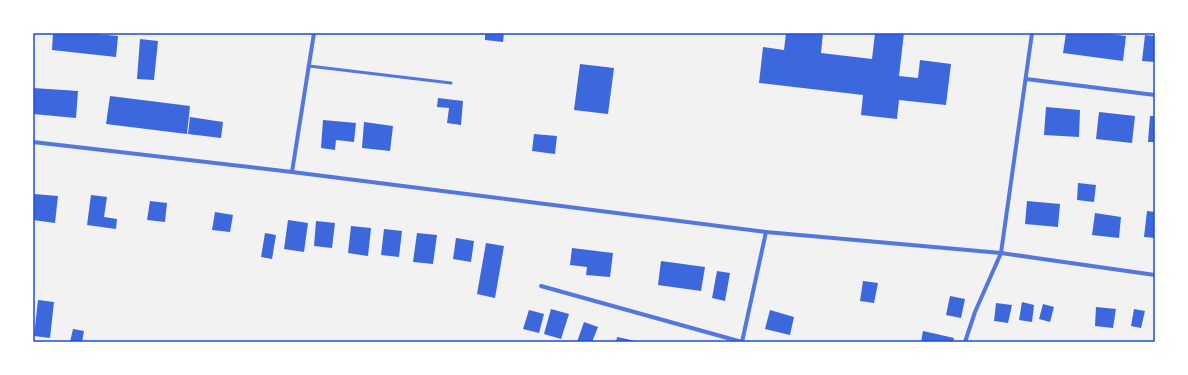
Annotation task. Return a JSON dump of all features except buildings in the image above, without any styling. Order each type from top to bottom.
[{"type":"street","points":[[292,172],[314,33]]},
{"type":"street","points":[[965,342],[975,312],[1001,253],[1032,33]]},
{"type":"street","points":[[1026,79],[1155,95]]},
{"type":"street","points":[[33,142],[292,172],[766,232],[1001,253],[1155,275]]},
{"type":"street","points":[[541,286],[742,342],[766,232]]},
{"type":"lane","points":[[309,66],[451,83]]}]
